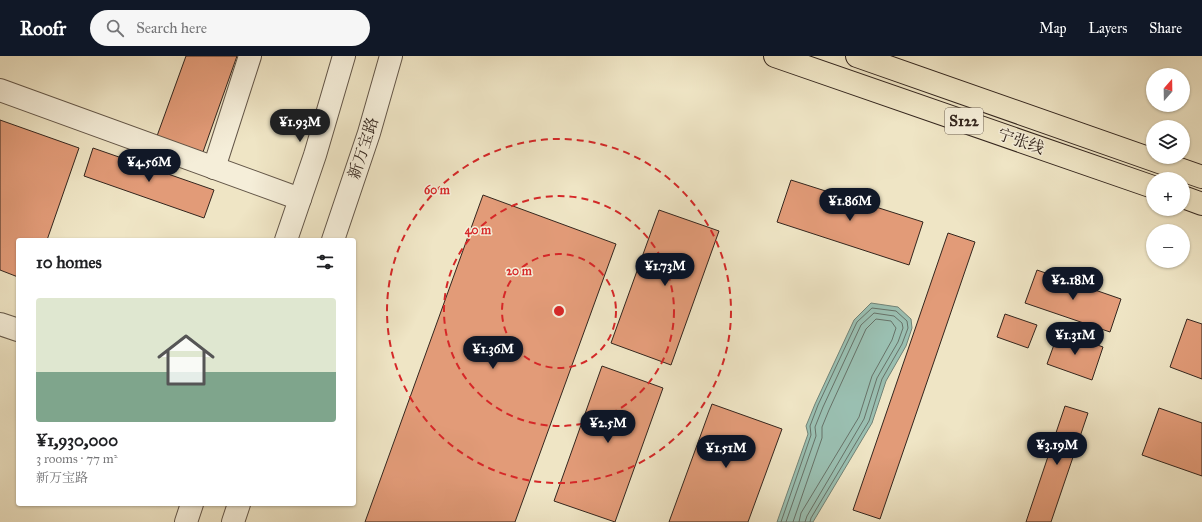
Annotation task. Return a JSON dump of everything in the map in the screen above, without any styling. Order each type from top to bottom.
[{"type":"main road","name":"宁张线","points":[[775,56],[1146,184]]},
{"type":"main road","name":"宁张线","points":[[856,56],[1202,177]]},
{"type":"main road","points":[[1190,200],[1202,204]]},
{"type":"street","points":[[214,168],[250,56]]},
{"type":"street","points":[[287,238],[344,56]]},
{"type":"street","name":"新万宝路","points":[[334,238],[369,132],[391,56]]},
{"type":"street","points":[[0,90],[300,199]]},
{"type":"street","points":[[0,324],[16,329]]},
{"type":"street","points":[[186,522],[191,506]]},
{"type":"street","points":[[233,522],[238,506]]},
{"type":"water","points":[[871,303],[898,307],[911,319],[912,328],[906,346],[886,381],[872,423],[813,522],[777,522],[808,434],[806,426],[815,404],[854,320]]},
{"type":"building","points":[[186,56],[237,56],[203,152],[157,136]]},
{"type":"building","points":[[0,120],[79,148],[48,238],[16,238],[16,276],[0,270]]},
{"type":"building","points":[[93,148],[214,190],[204,218],[84,176]]},
{"type":"building","points":[[791,180],[923,222],[909,265],[777,222]]},
{"type":"building","points":[[483,195],[616,244],[515,522],[365,522]]},
{"type":"building","points":[[659,210],[719,231],[671,365],[611,343]]},
{"type":"building","points":[[948,233],[975,242],[880,519],[853,510]]},
{"type":"building","points":[[1037,270],[1121,299],[1110,332],[1025,303]]},
{"type":"building","points":[[1005,314],[1037,325],[1028,348],[997,337]]},
{"type":"building","points":[[1187,319],[1202,324],[1202,379],[1170,367]]},
{"type":"building","points":[[1059,331],[1103,347],[1092,380],[1047,364]]},
{"type":"building","points":[[602,366],[663,388],[615,522],[554,501]]},
{"type":"building","points":[[712,404],[782,429],[748,522],[669,522]]},
{"type":"building","points":[[1065,406],[1088,413],[1051,522],[1026,522]]},
{"type":"building","points":[[1159,408],[1202,423],[1202,476],[1142,455]]}]
